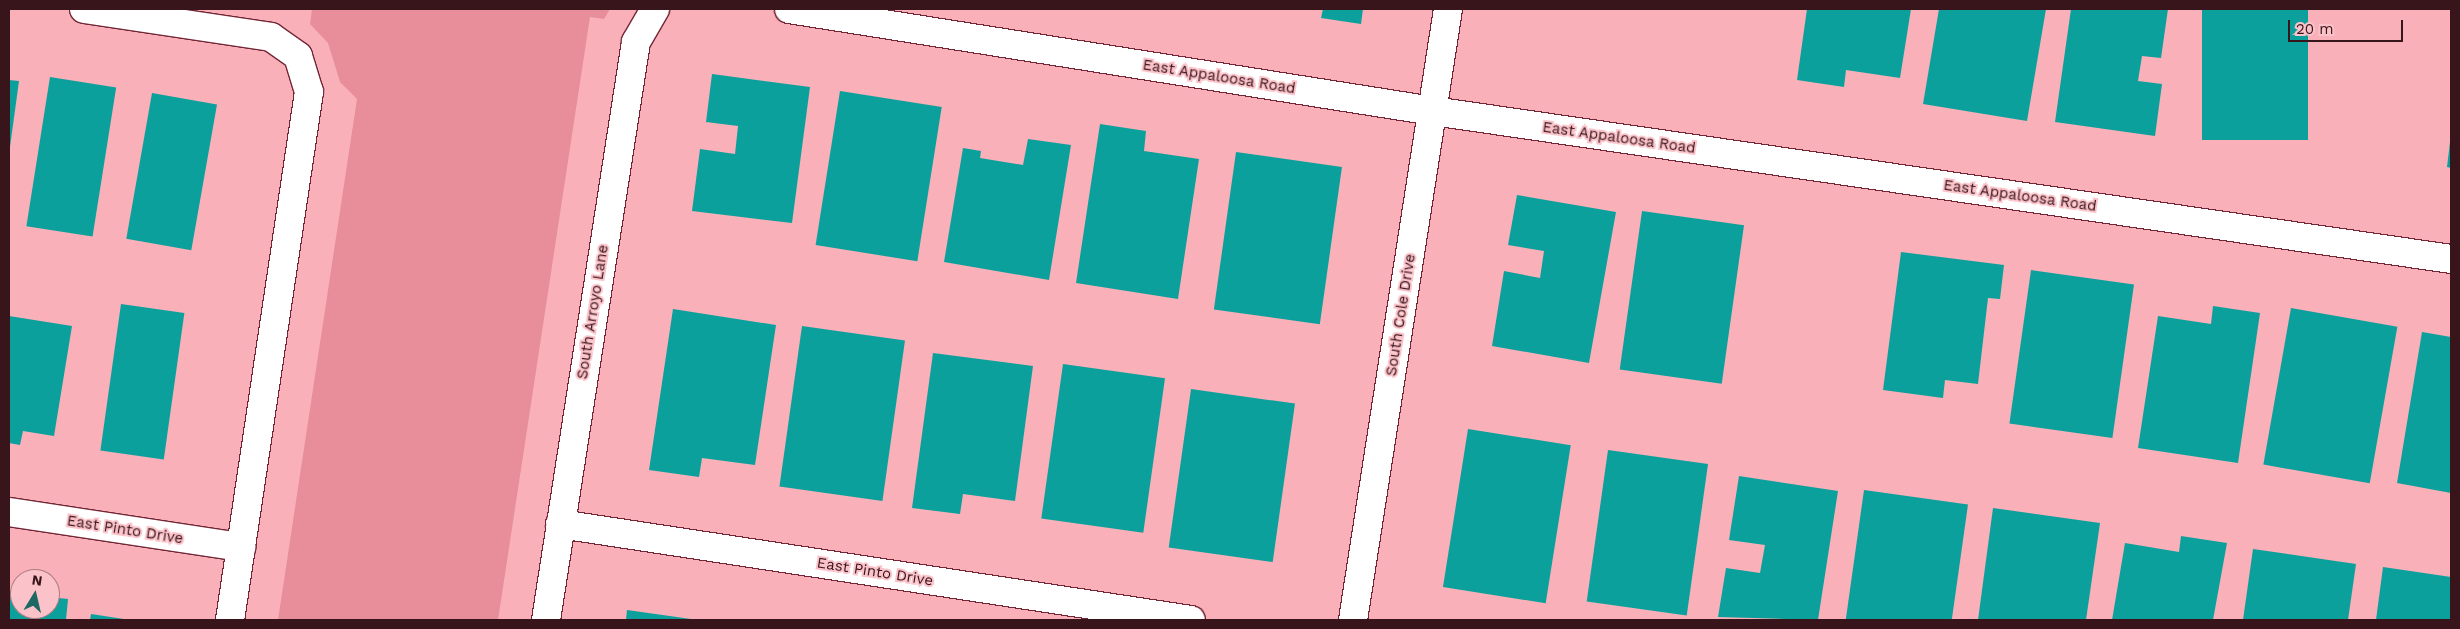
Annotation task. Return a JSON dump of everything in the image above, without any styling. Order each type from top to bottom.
[{"type":"street","points":[[84,9],[271,37],[298,56],[309,92],[230,620]]},
{"type":"street","name":"South Arroyo Lane","points":[[546,620],[636,42],[655,9]]},
{"type":"street","name":"East Appaloosa Road","points":[[789,9],[1433,111],[2451,259]]},
{"type":"street","name":"South Cole Drive","points":[[1353,620],[1448,9]]},
{"type":"street","name":"East Pinto Drive","points":[[9,512],[241,547]]},
{"type":"street","name":"East Pinto Drive","points":[[560,524],[1191,620]]},
{"type":"shaded area","points":[[312,9],[610,9],[604,19],[590,17],[498,620],[278,620],[357,99],[340,82],[328,43],[310,24]]},
{"type":"building","points":[[1323,9],[1363,9],[1361,24],[1321,18]]},
{"type":"building","points":[[1807,9],[1911,9],[1900,78],[1846,70],[1844,87],[1797,80]]},
{"type":"building","points":[[1939,9],[2046,9],[2027,121],[1923,104]]},
{"type":"building","points":[[2071,9],[2168,9],[2161,58],[2142,56],[2138,81],[2162,84],[2155,136],[2055,122]]},
{"type":"building","points":[[2202,9],[2308,9],[2308,140],[2202,140]]},
{"type":"building","points":[[712,74],[810,87],[792,223],[692,211],[700,149],[735,154],[738,126],[706,122]]},
{"type":"building","points":[[50,77],[116,87],[93,237],[26,226]]},
{"type":"building","points":[[9,80],[19,81],[10,147],[9,147]]},
{"type":"building","points":[[840,91],[942,107],[917,261],[816,245]]},
{"type":"building","points":[[152,93],[217,104],[191,250],[126,239]]},
{"type":"building","points":[[1100,124],[1146,131],[1144,151],[1199,159],[1178,299],[1076,283]]},
{"type":"building","points":[[1028,139],[1071,145],[1049,280],[944,262],[963,148],[981,151],[980,158],[1023,165]]},
{"type":"building","points":[[2451,142],[2451,168],[2447,167]]},
{"type":"building","points":[[1236,152],[1342,167],[1320,324],[1214,309]]},
{"type":"building","points":[[1517,195],[1616,212],[1589,363],[1492,346],[1504,271],[1540,278],[1544,251],[1508,245]]},
{"type":"building","points":[[1642,211],[1744,225],[1722,384],[1620,369]]},
{"type":"building","points":[[1901,252],[2004,265],[2000,299],[1988,298],[1978,384],[1945,380],[1943,398],[1883,390]]},
{"type":"building","points":[[2031,270],[2134,284],[2112,438],[2009,423]]},
{"type":"building","points":[[121,304],[184,313],[164,459],[100,451]]},
{"type":"building","points":[[2213,306],[2260,313],[2238,463],[2138,448],[2158,316],[2211,324]]},
{"type":"building","points":[[2291,308],[2397,327],[2370,483],[2263,465]]},
{"type":"building","points":[[673,309],[776,325],[755,465],[702,458],[699,477],[649,470]]},
{"type":"building","points":[[9,316],[72,326],[54,436],[23,431],[20,445],[9,443]]},
{"type":"building","points":[[802,326],[905,340],[882,501],[779,486]]},
{"type":"building","points":[[2422,332],[2451,337],[2451,493],[2397,483]]},
{"type":"building","points":[[933,353],[1033,366],[1015,501],[963,494],[960,514],[912,508]]},
{"type":"building","points":[[1063,364],[1165,378],[1143,533],[1041,518]]},
{"type":"building","points":[[1191,389],[1295,404],[1273,562],[1169,547]]},
{"type":"building","points":[[1468,429],[1571,445],[1546,603],[1443,587]]},
{"type":"building","points":[[1608,450],[1708,464],[1687,616],[1587,602]]},
{"type":"building","points":[[1739,476],[1838,491],[1818,620],[1718,617],[1726,568],[1760,573],[1765,545],[1729,540]]},
{"type":"building","points":[[1864,490],[1968,505],[1952,620],[1846,620]]},
{"type":"building","points":[[1993,508],[2100,523],[2086,620],[1978,620]]},
{"type":"building","points":[[2181,536],[2227,543],[2213,620],[2112,620],[2125,543],[2179,552]]},
{"type":"building","points":[[2253,549],[2356,564],[2348,620],[2243,620]]},
{"type":"building","points":[[2383,567],[2451,577],[2451,620],[2376,620]]},
{"type":"building","points":[[9,591],[10,619],[60,619],[60,598],[68,599],[66,620],[9,620]]},
{"type":"building","points":[[627,610],[691,619],[691,620],[626,620]]},
{"type":"building","points":[[91,614],[124,619],[124,620],[90,620]]}]
